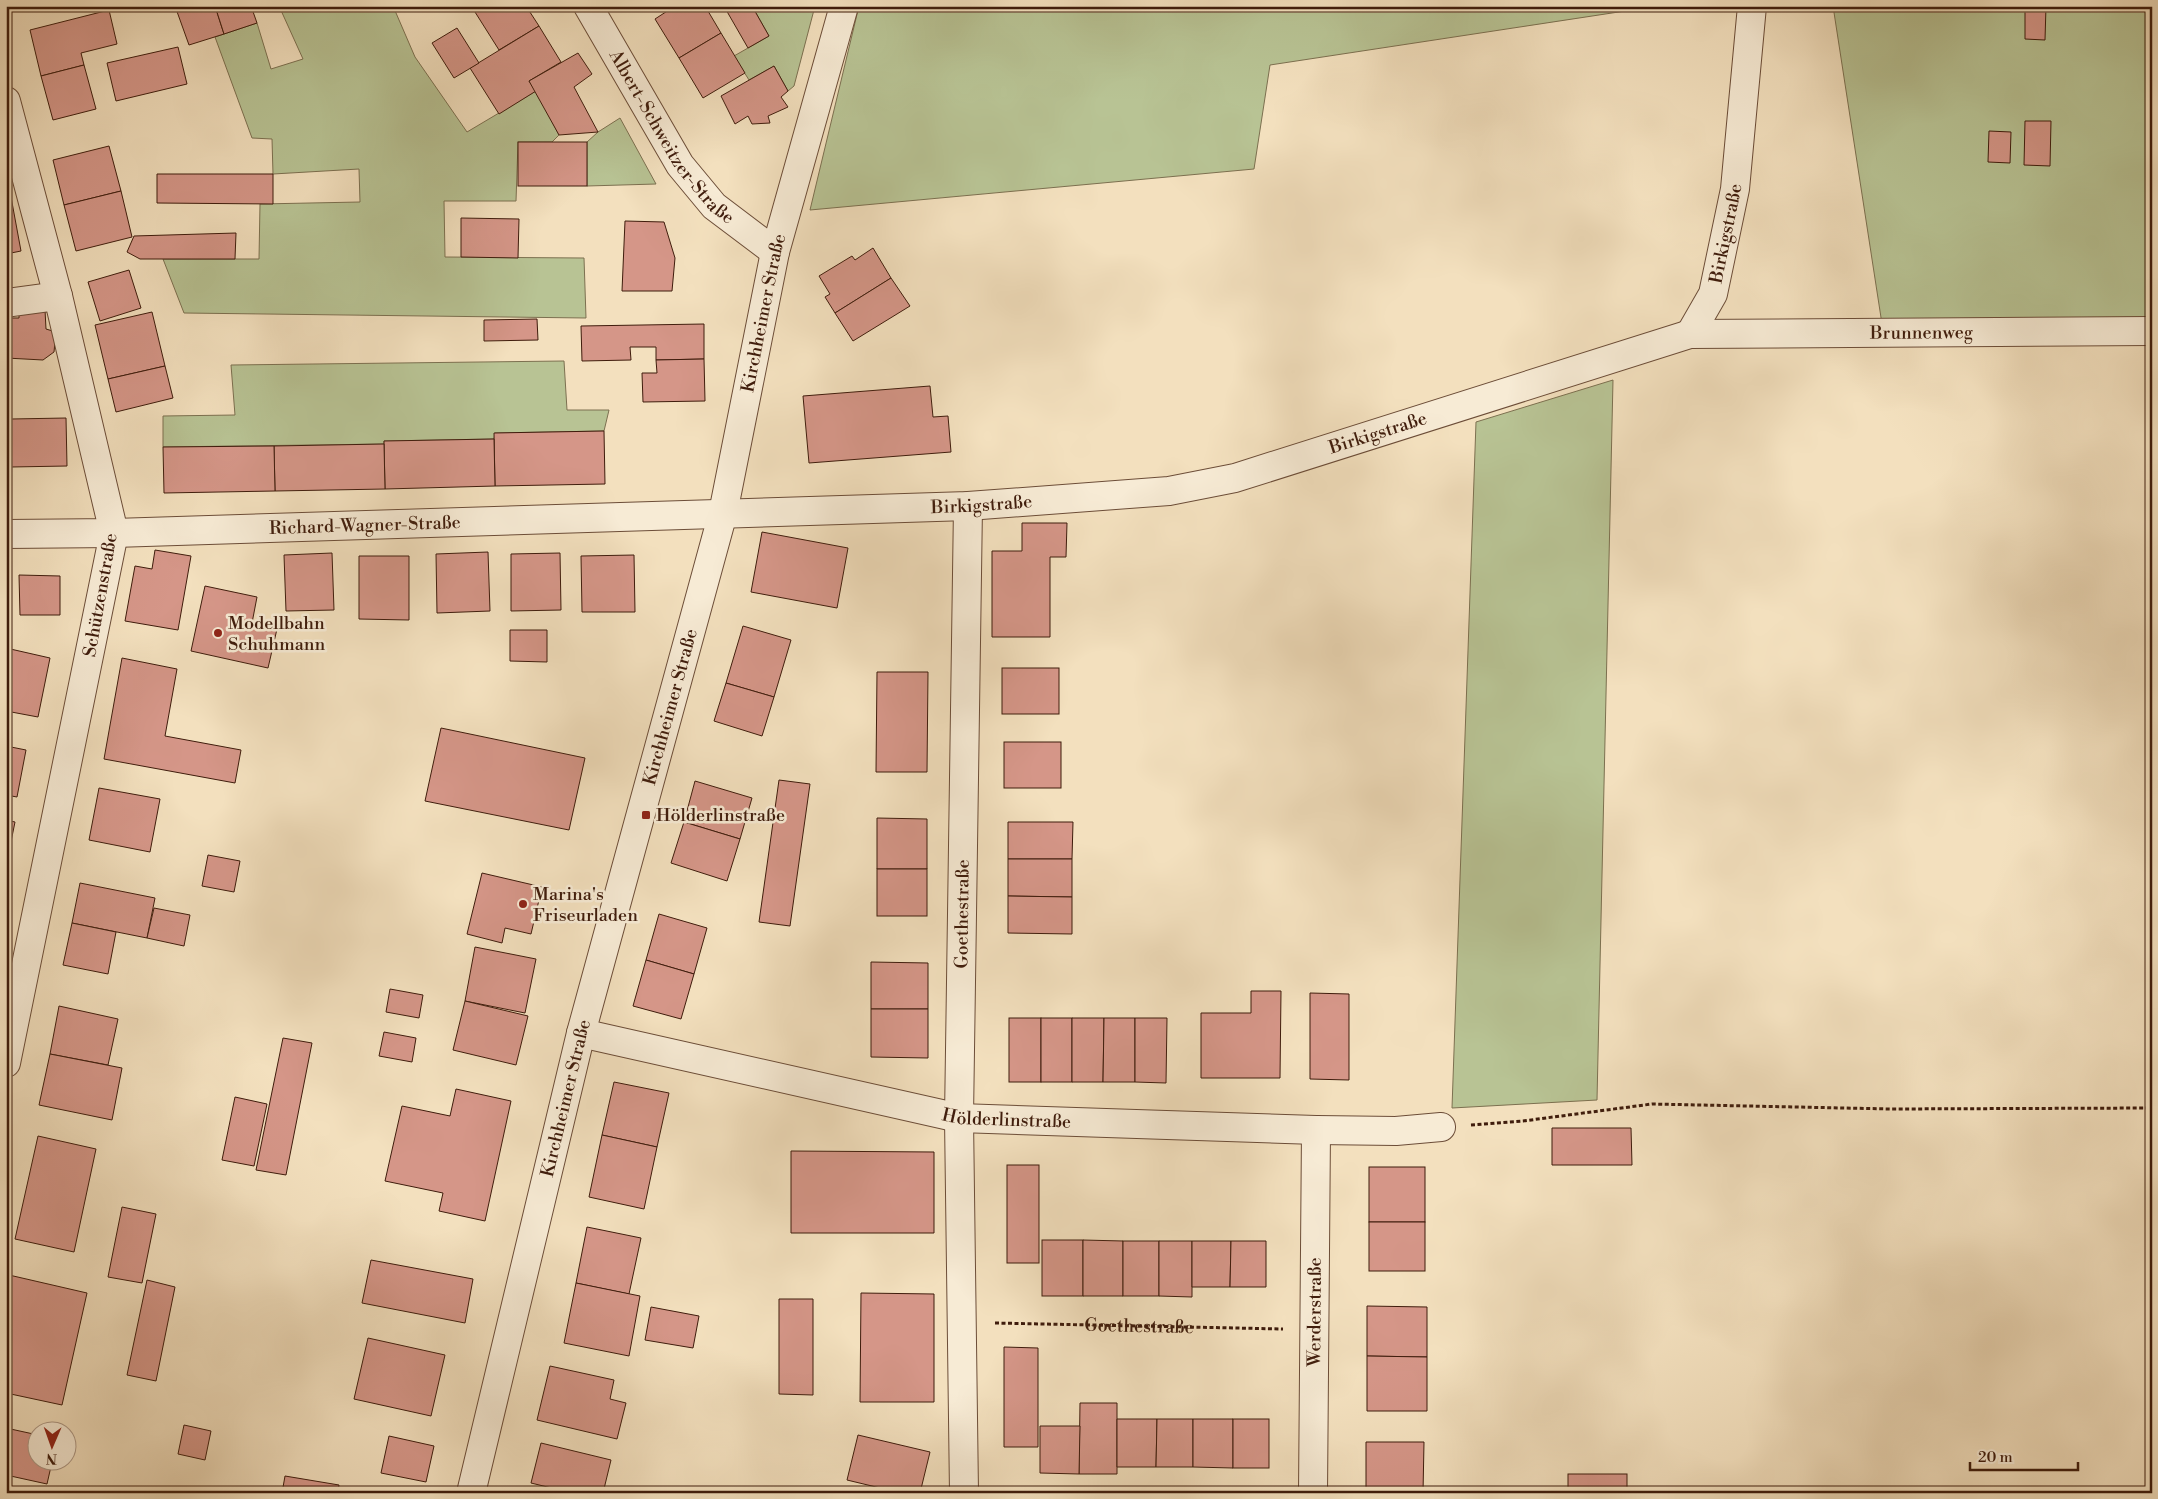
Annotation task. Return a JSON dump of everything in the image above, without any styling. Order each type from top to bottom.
[{"type":"street","name":"Albert-Schweitzer-Straße","points":[[588,6],[680,165],[714,206],[775,252]]},
{"type":"street","name":"Kirchheimer Straße","points":[[471,1493],[581,1033],[723,513],[775,252],[844,6]]},
{"type":"street","name":"Birkigstraße","points":[[723,513],[968,506],[1169,491],[1235,478],[1690,334],[1714,294],[1735,189],[1752,6]]},
{"type":"street","name":"Schützenstraße","points":[[6,101],[58,296],[114,533],[6,1063]]},
{"type":"street","points":[[6,303],[58,296]]},
{"type":"street","name":"Brunnenweg","points":[[1690,334],[2152,331]]},
{"type":"street","name":"Goethestraße","points":[[964,1493],[959,1118],[968,506]]},
{"type":"street","name":"Richard-Wagner-Straße","points":[[6,534],[114,533],[723,513]]},
{"type":"street","name":"Hölderlinstraße","points":[[581,1033],[959,1118],[1316,1130],[1396,1131],[1440,1127]]},
{"type":"street","name":"Werderstraße","points":[[1313,1493],[1316,1130]]},
{"type":"path","points":[[1440,1127],[1523,1121],[1652,1104],[1891,1109],[2152,1108]]},
{"type":"path","name":"Goethestraße","points":[[963,1322],[1314,1330]]},
{"type":"green space","points":[[279,6],[393,6],[415,57],[467,132],[536,91],[559,135],[552,142],[518,142],[516,201],[444,201],[445,257],[584,258],[586,318],[184,313],[163,259],[259,259],[260,204],[360,202],[359,169],[273,174],[272,139],[252,138],[215,37],[257,23],[271,69],[303,59]]},
{"type":"green space","points":[[752,6],[815,6],[794,86],[788,91],[774,66],[749,80],[734,56],[769,36]]},
{"type":"green space","points":[[859,6],[1658,6],[1270,65],[1254,169],[810,210]]},
{"type":"green space","points":[[1833,6],[2152,6],[2152,322],[1882,324]]},
{"type":"green space","points":[[620,118],[656,184],[587,186],[587,142],[598,132]]},
{"type":"green space","points":[[564,361],[567,410],[609,410],[604,431],[495,433],[494,439],[384,441],[384,444],[163,447],[163,416],[235,415],[231,365]]},
{"type":"green space","points":[[1613,380],[1597,1100],[1452,1108],[1476,422]]},
{"type":"building","points":[[175,6],[215,6],[224,34],[189,45]]},
{"type":"building","points":[[215,6],[251,6],[257,23],[224,34]]},
{"type":"building","points":[[486,6],[526,6],[539,26],[499,50],[475,12]]},
{"type":"building","points":[[675,6],[705,6],[721,33],[679,58],[655,19]]},
{"type":"building","points":[[728,6],[752,6],[769,36],[748,48],[725,8]]},
{"type":"building","points":[[2025,6],[2046,6],[2045,40],[2025,39]]},
{"type":"building","points":[[109,10],[117,44],[81,53],[84,65],[41,76],[30,30]]},
{"type":"building","points":[[539,26],[561,62],[529,81],[536,91],[499,114],[470,68]]},
{"type":"building","points":[[457,28],[479,63],[454,78],[432,43]]},
{"type":"building","points":[[721,33],[745,73],[703,98],[679,58]]},
{"type":"building","points":[[178,47],[187,84],[116,101],[107,63]]},
{"type":"building","points":[[578,53],[592,74],[574,87],[598,132],[559,135],[529,81]]},
{"type":"building","points":[[84,65],[96,109],[53,120],[41,76]]},
{"type":"building","points":[[774,66],[788,91],[781,97],[788,107],[768,116],[770,123],[752,124],[748,116],[735,124],[721,96]]},
{"type":"building","points":[[2025,121],[2051,121],[2050,166],[2024,165]]},
{"type":"building","points":[[1989,131],[2011,132],[2010,163],[1988,162]]},
{"type":"building","points":[[518,142],[587,142],[587,186],[518,186]]},
{"type":"building","points":[[109,146],[121,191],[64,205],[53,160]]},
{"type":"building","points":[[157,174],[273,174],[273,204],[157,203]]},
{"type":"building","points":[[121,191],[132,237],[76,251],[64,205]]},
{"type":"building","points":[[11,197],[21,251],[6,254],[6,198]]},
{"type":"building","points":[[461,218],[519,219],[518,258],[461,257]]},
{"type":"building","points":[[625,221],[664,222],[675,258],[672,291],[622,291]]},
{"type":"building","points":[[236,233],[235,259],[140,259],[127,252],[134,236]]},
{"type":"building","points":[[873,248],[891,278],[835,313],[825,297],[830,294],[819,276],[852,256],[855,260]]},
{"type":"building","points":[[129,270],[141,308],[100,321],[88,282]]},
{"type":"building","points":[[891,278],[910,306],[853,341],[835,313]]},
{"type":"building","points":[[19,309],[45,310],[46,329],[56,332],[54,352],[43,360],[6,358],[6,318],[19,318]]},
{"type":"building","points":[[152,312],[165,366],[108,379],[95,325]]},
{"type":"building","points":[[537,319],[538,340],[484,341],[484,320]]},
{"type":"building","points":[[704,324],[704,359],[656,360],[656,347],[630,347],[631,360],[582,361],[581,326]]},
{"type":"building","points":[[704,359],[705,401],[643,402],[642,373],[657,373],[656,360]]},
{"type":"building","points":[[165,366],[173,398],[116,412],[108,379]]},
{"type":"building","points":[[930,386],[933,417],[948,416],[951,452],[809,463],[803,396]]},
{"type":"building","points":[[66,418],[67,466],[11,467],[11,419]]},
{"type":"building","points":[[604,431],[605,484],[495,486],[494,433]]},
{"type":"building","points":[[494,439],[495,486],[385,489],[384,441]]},
{"type":"building","points":[[384,444],[385,489],[275,491],[274,446]]},
{"type":"building","points":[[274,446],[275,491],[164,493],[163,447]]},
{"type":"building","points":[[1022,523],[1067,523],[1066,557],[1050,557],[1050,637],[992,637],[992,551],[1022,551]]},
{"type":"building","points":[[762,532],[848,548],[837,608],[751,592]]},
{"type":"building","points":[[155,550],[191,556],[178,630],[125,621],[135,566],[152,569]]},
{"type":"building","points":[[488,552],[490,611],[437,613],[436,554]]},
{"type":"building","points":[[332,553],[334,610],[286,611],[284,555]]},
{"type":"building","points":[[560,553],[561,610],[511,611],[511,554]]},
{"type":"building","points":[[634,555],[635,612],[582,612],[581,556]]},
{"type":"building","points":[[359,556],[409,556],[409,620],[359,619]]},
{"type":"building","points":[[19,575],[60,576],[60,615],[20,615]]},
{"type":"building","points":[[205,586],[257,597],[252,623],[277,629],[268,668],[191,651]]},
{"type":"building","points":[[743,626],[791,640],[774,697],[726,683]]},
{"type":"building","points":[[510,630],[547,630],[547,662],[510,661]]},
{"type":"building","points":[[6,648],[50,658],[38,717],[6,711]]},
{"type":"building","points":[[122,658],[177,669],[165,736],[241,750],[235,783],[104,759]]},
{"type":"building","points":[[1002,668],[1059,668],[1059,714],[1002,714]]},
{"type":"building","points":[[877,672],[928,672],[927,772],[876,772]]},
{"type":"building","points":[[726,683],[774,697],[762,736],[714,721]]},
{"type":"building","points":[[441,728],[585,758],[569,830],[425,801]]},
{"type":"building","points":[[1004,742],[1061,742],[1061,788],[1004,788]]},
{"type":"building","points":[[6,746],[26,750],[17,797],[6,795]]},
{"type":"building","points":[[779,780],[810,784],[790,926],[759,922]]},
{"type":"building","points":[[695,781],[752,798],[740,839],[684,822]]},
{"type":"building","points":[[99,788],[160,799],[150,852],[89,840]]},
{"type":"building","points":[[877,818],[927,819],[927,869],[877,869]]},
{"type":"building","points":[[6,820],[15,822],[6,866]]},
{"type":"building","points":[[684,822],[740,839],[727,881],[671,863]]},
{"type":"building","points":[[1008,822],[1073,822],[1072,859],[1008,859]]},
{"type":"building","points":[[208,855],[240,861],[234,892],[202,886]]},
{"type":"building","points":[[1008,859],[1072,859],[1072,897],[1008,896]]},
{"type":"building","points":[[877,869],[927,869],[927,916],[877,916]]},
{"type":"building","points":[[482,873],[542,887],[531,934],[505,928],[502,943],[467,934]]},
{"type":"building","points":[[80,883],[155,898],[147,938],[72,923]]},
{"type":"building","points":[[1008,896],[1072,897],[1072,934],[1008,933]]},
{"type":"building","points":[[154,908],[190,915],[184,946],[147,938]]},
{"type":"building","points":[[659,914],[707,928],[694,974],[646,960]]},
{"type":"building","points":[[72,923],[116,932],[108,974],[63,965]]},
{"type":"building","points":[[475,947],[536,959],[525,1013],[465,1001]]},
{"type":"building","points":[[646,960],[694,974],[681,1019],[633,1006]]},
{"type":"building","points":[[871,962],[928,963],[928,1009],[871,1009]]},
{"type":"building","points":[[390,989],[423,995],[419,1018],[386,1012]]},
{"type":"building","points":[[1251,991],[1281,991],[1280,1078],[1201,1078],[1201,1013],[1251,1013]]},
{"type":"building","points":[[1310,993],[1349,994],[1349,1080],[1310,1079]]},
{"type":"building","points":[[465,1001],[528,1016],[516,1065],[453,1050]]},
{"type":"building","points":[[59,1006],[118,1019],[108,1065],[50,1054]]},
{"type":"building","points":[[871,1009],[928,1009],[928,1058],[871,1057]]},
{"type":"building","points":[[1009,1018],[1041,1018],[1041,1082],[1009,1082]]},
{"type":"building","points":[[1041,1018],[1072,1018],[1072,1082],[1041,1082]]},
{"type":"building","points":[[1072,1018],[1104,1018],[1103,1082],[1072,1082]]},
{"type":"building","points":[[1104,1018],[1135,1018],[1135,1082],[1103,1082]]},
{"type":"building","points":[[1135,1018],[1167,1018],[1166,1083],[1135,1082]]},
{"type":"building","points":[[384,1032],[416,1038],[412,1062],[379,1056]]},
{"type":"building","points":[[283,1038],[312,1043],[286,1175],[256,1170]]},
{"type":"building","points":[[50,1054],[122,1068],[112,1120],[39,1105]]},
{"type":"building","points":[[614,1082],[669,1093],[657,1147],[602,1135]]},
{"type":"building","points":[[456,1089],[511,1101],[485,1221],[439,1211],[443,1193],[385,1181],[402,1106],[450,1116]]},
{"type":"building","points":[[235,1097],[267,1104],[254,1166],[222,1160]]},
{"type":"building","points":[[1552,1128],[1631,1128],[1632,1165],[1552,1165]]},
{"type":"building","points":[[602,1135],[657,1147],[644,1209],[589,1197]]},
{"type":"building","points":[[38,1136],[96,1149],[74,1252],[15,1239]]},
{"type":"building","points":[[791,1151],[934,1152],[934,1233],[791,1233]]},
{"type":"building","points":[[1007,1165],[1039,1165],[1039,1263],[1007,1263]]},
{"type":"building","points":[[1369,1167],[1425,1167],[1425,1222],[1369,1222]]},
{"type":"building","points":[[122,1207],[156,1214],[142,1283],[108,1277]]},
{"type":"building","points":[[1369,1222],[1425,1222],[1425,1271],[1369,1271]]},
{"type":"building","points":[[587,1227],[641,1238],[629,1294],[576,1283]]},
{"type":"building","points":[[1042,1240],[1083,1240],[1083,1296],[1042,1296]]},
{"type":"building","points":[[1083,1240],[1123,1241],[1123,1296],[1083,1296]]},
{"type":"building","points":[[1123,1241],[1159,1241],[1159,1296],[1123,1296]]},
{"type":"building","points":[[1159,1241],[1192,1241],[1192,1297],[1159,1296]]},
{"type":"building","points":[[1192,1241],[1231,1241],[1230,1287],[1192,1287]]},
{"type":"building","points":[[1231,1241],[1266,1241],[1266,1287],[1230,1287]]},
{"type":"building","points":[[371,1260],[473,1279],[465,1323],[362,1303]]},
{"type":"building","points":[[9,1275],[87,1293],[62,1405],[6,1393],[6,1286]]},
{"type":"building","points":[[147,1280],[175,1287],[156,1381],[127,1375]]},
{"type":"building","points":[[576,1283],[640,1296],[629,1356],[564,1343]]},
{"type":"building","points":[[861,1293],[934,1294],[934,1402],[860,1402]]},
{"type":"building","points":[[779,1299],[813,1299],[813,1395],[779,1394]]},
{"type":"building","points":[[1367,1306],[1427,1307],[1427,1357],[1367,1356]]},
{"type":"building","points":[[651,1307],[699,1316],[693,1348],[645,1340]]},
{"type":"building","points":[[368,1338],[445,1355],[431,1416],[354,1399]]},
{"type":"building","points":[[1004,1347],[1038,1348],[1038,1447],[1004,1447]]},
{"type":"building","points":[[1367,1356],[1427,1357],[1427,1411],[1367,1411]]},
{"type":"building","points":[[550,1366],[614,1380],[610,1399],[626,1403],[617,1439],[537,1420]]},
{"type":"building","points":[[1080,1403],[1117,1403],[1117,1474],[1079,1474]]},
{"type":"building","points":[[1117,1419],[1157,1419],[1156,1467],[1117,1467]]},
{"type":"building","points":[[1157,1419],[1193,1419],[1193,1467],[1156,1467]]},
{"type":"building","points":[[1193,1419],[1233,1419],[1233,1468],[1193,1467]]},
{"type":"building","points":[[1233,1419],[1269,1419],[1269,1468],[1233,1468]]},
{"type":"building","points":[[184,1425],[211,1431],[205,1460],[178,1454]]},
{"type":"building","points":[[1040,1426],[1080,1426],[1079,1474],[1040,1473]]},
{"type":"building","points":[[6,1428],[28,1433],[28,1472],[50,1472],[47,1484],[6,1475]]},
{"type":"building","points":[[858,1435],[930,1452],[920,1493],[901,1493],[847,1480]]},
{"type":"building","points":[[389,1436],[434,1446],[426,1482],[381,1473]]},
{"type":"building","points":[[1366,1442],[1424,1442],[1423,1493],[1366,1493]]},
{"type":"building","points":[[541,1443],[611,1460],[603,1493],[572,1493],[531,1483]]},
{"type":"building","points":[[1568,1474],[1627,1474],[1627,1493],[1568,1493]]},
{"type":"building","points":[[285,1476],[339,1485],[338,1493],[282,1493]]},
{"type":"place","name":"Modellbahn Schuhmann","points":[[218,633]]},
{"type":"place","name":"Hölderlinstraße","points":[[646,815]]},
{"type":"place","name":"Marina's Friseurladen","points":[[523,904]]}]
